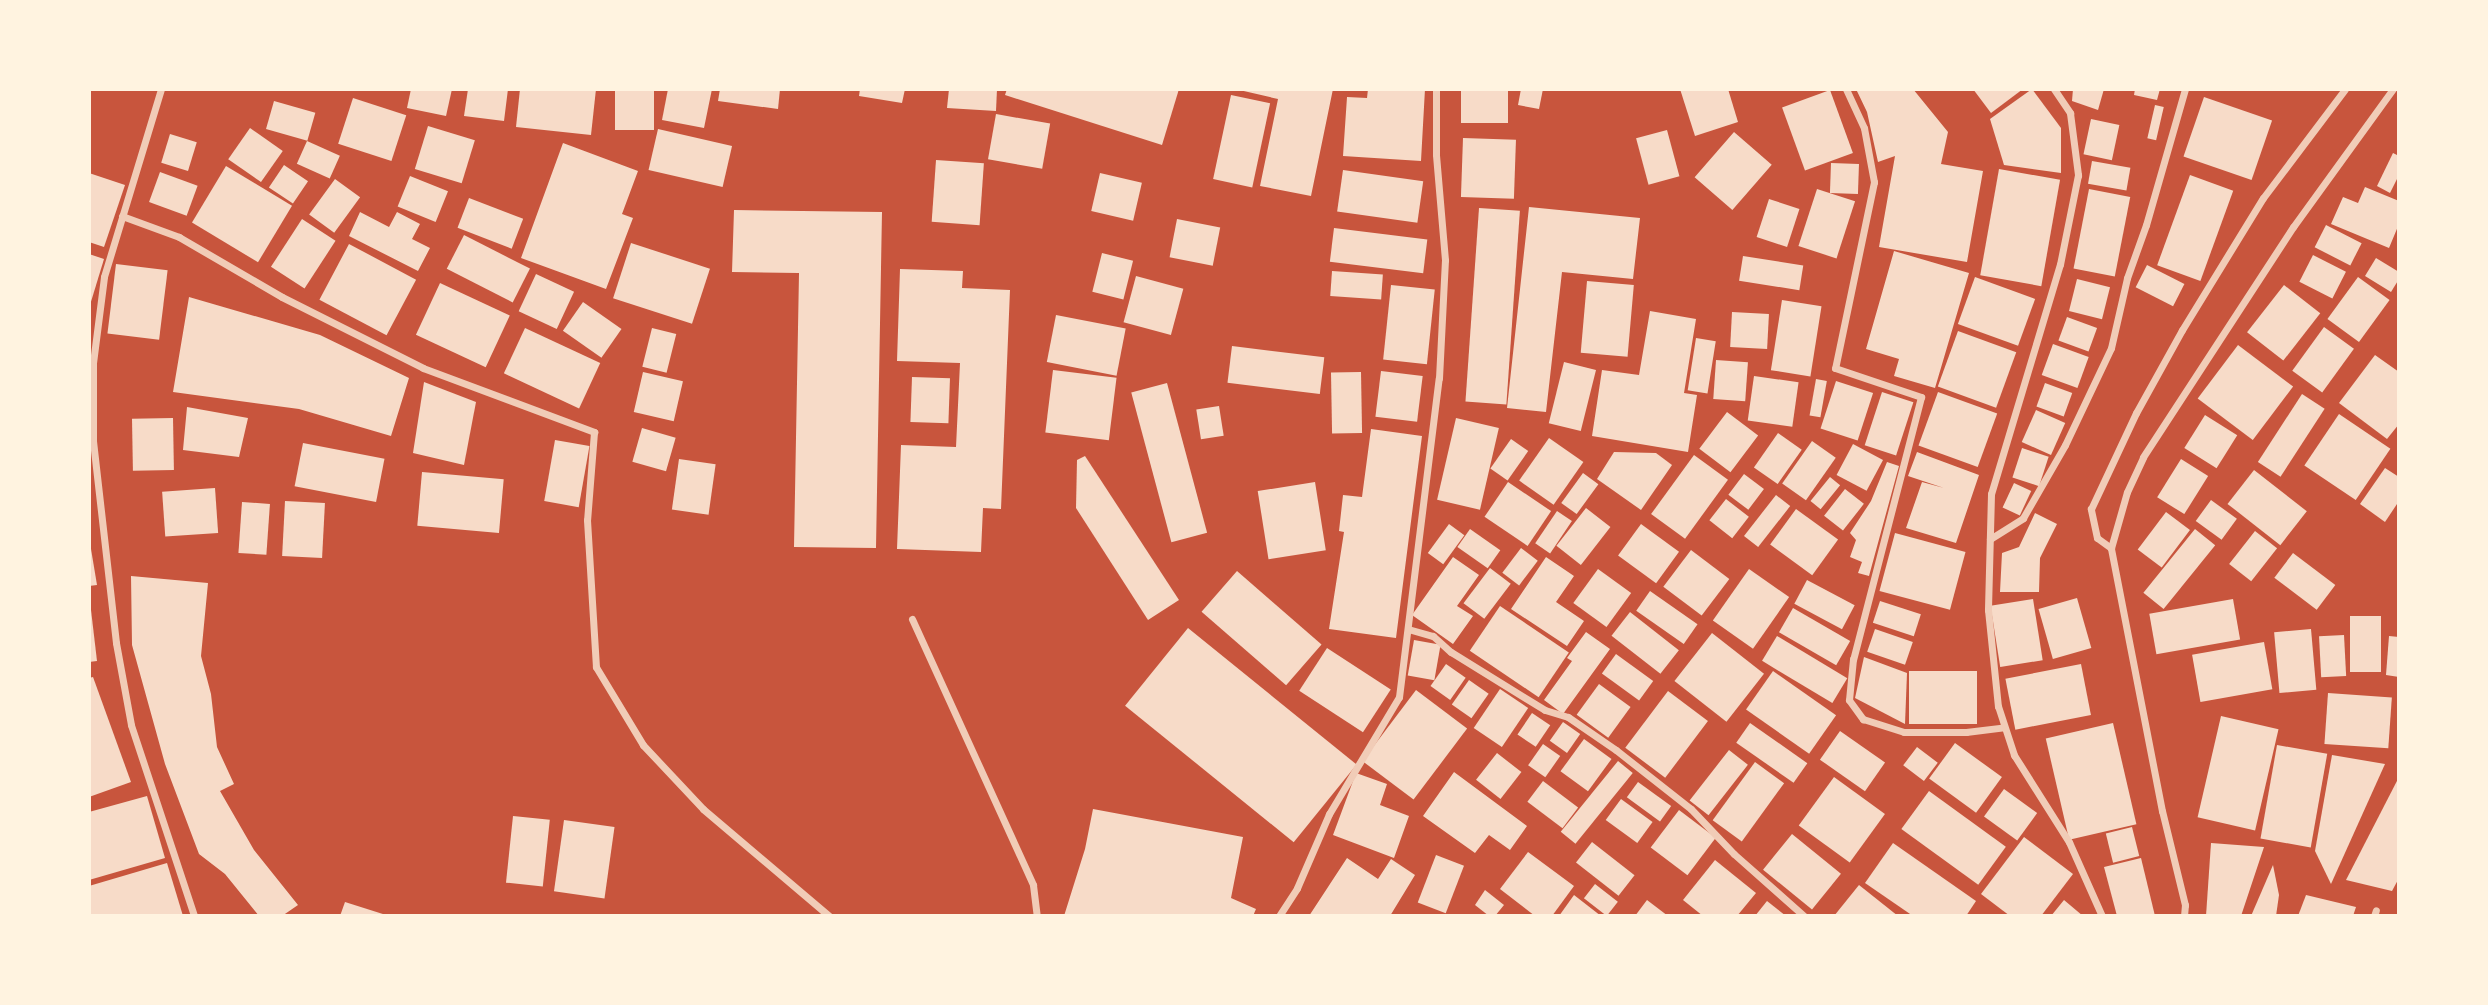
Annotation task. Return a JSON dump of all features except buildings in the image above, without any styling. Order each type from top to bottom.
[{"type":"street","points":[[161,89],[104,276],[93,363],[93,441],[116,643],[131,725],[194,916]]},
{"type":"street","points":[[1279,916],[1297,888],[1329,814],[1399,696],[1440,352],[1445,260],[1436,154],[1436,89]]},
{"type":"street","points":[[1846,89],[1864,128],[1874,182],[1835,368],[1921,397],[1853,659],[1849,700],[1863,719],[1905,732],[1966,732],[2004,727]]},
{"type":"street","points":[[2054,89],[2070,113],[2078,175],[2060,264],[1991,495],[1988,610],[1998,706],[2014,755],[2069,842],[2102,916]]},
{"type":"street","points":[[1990,539],[2023,519],[2066,445],[2111,348],[2127,278],[2146,225],[2185,89]]},
{"type":"street","points":[[2111,548],[2097,538],[2091,509],[2136,413],[2182,330],[2263,198],[2344,89]]},
{"type":"street","points":[[2184,916],[2185,905],[2162,811],[2111,548],[2127,492],[2143,457],[2293,227],[2393,89]]},
{"type":"street","points":[[122,216],[148,223],[179,237],[282,297],[423,368],[594,432],[587,520],[596,667],[643,745],[704,809],[828,916]]},
{"type":"street","points":[[912,619],[1034,885],[1037,916]]},
{"type":"street","points":[[1408,629],[1433,636],[1451,652],[1545,710],[1568,717],[1616,750],[1691,809],[1734,854],[1804,916]]}]
